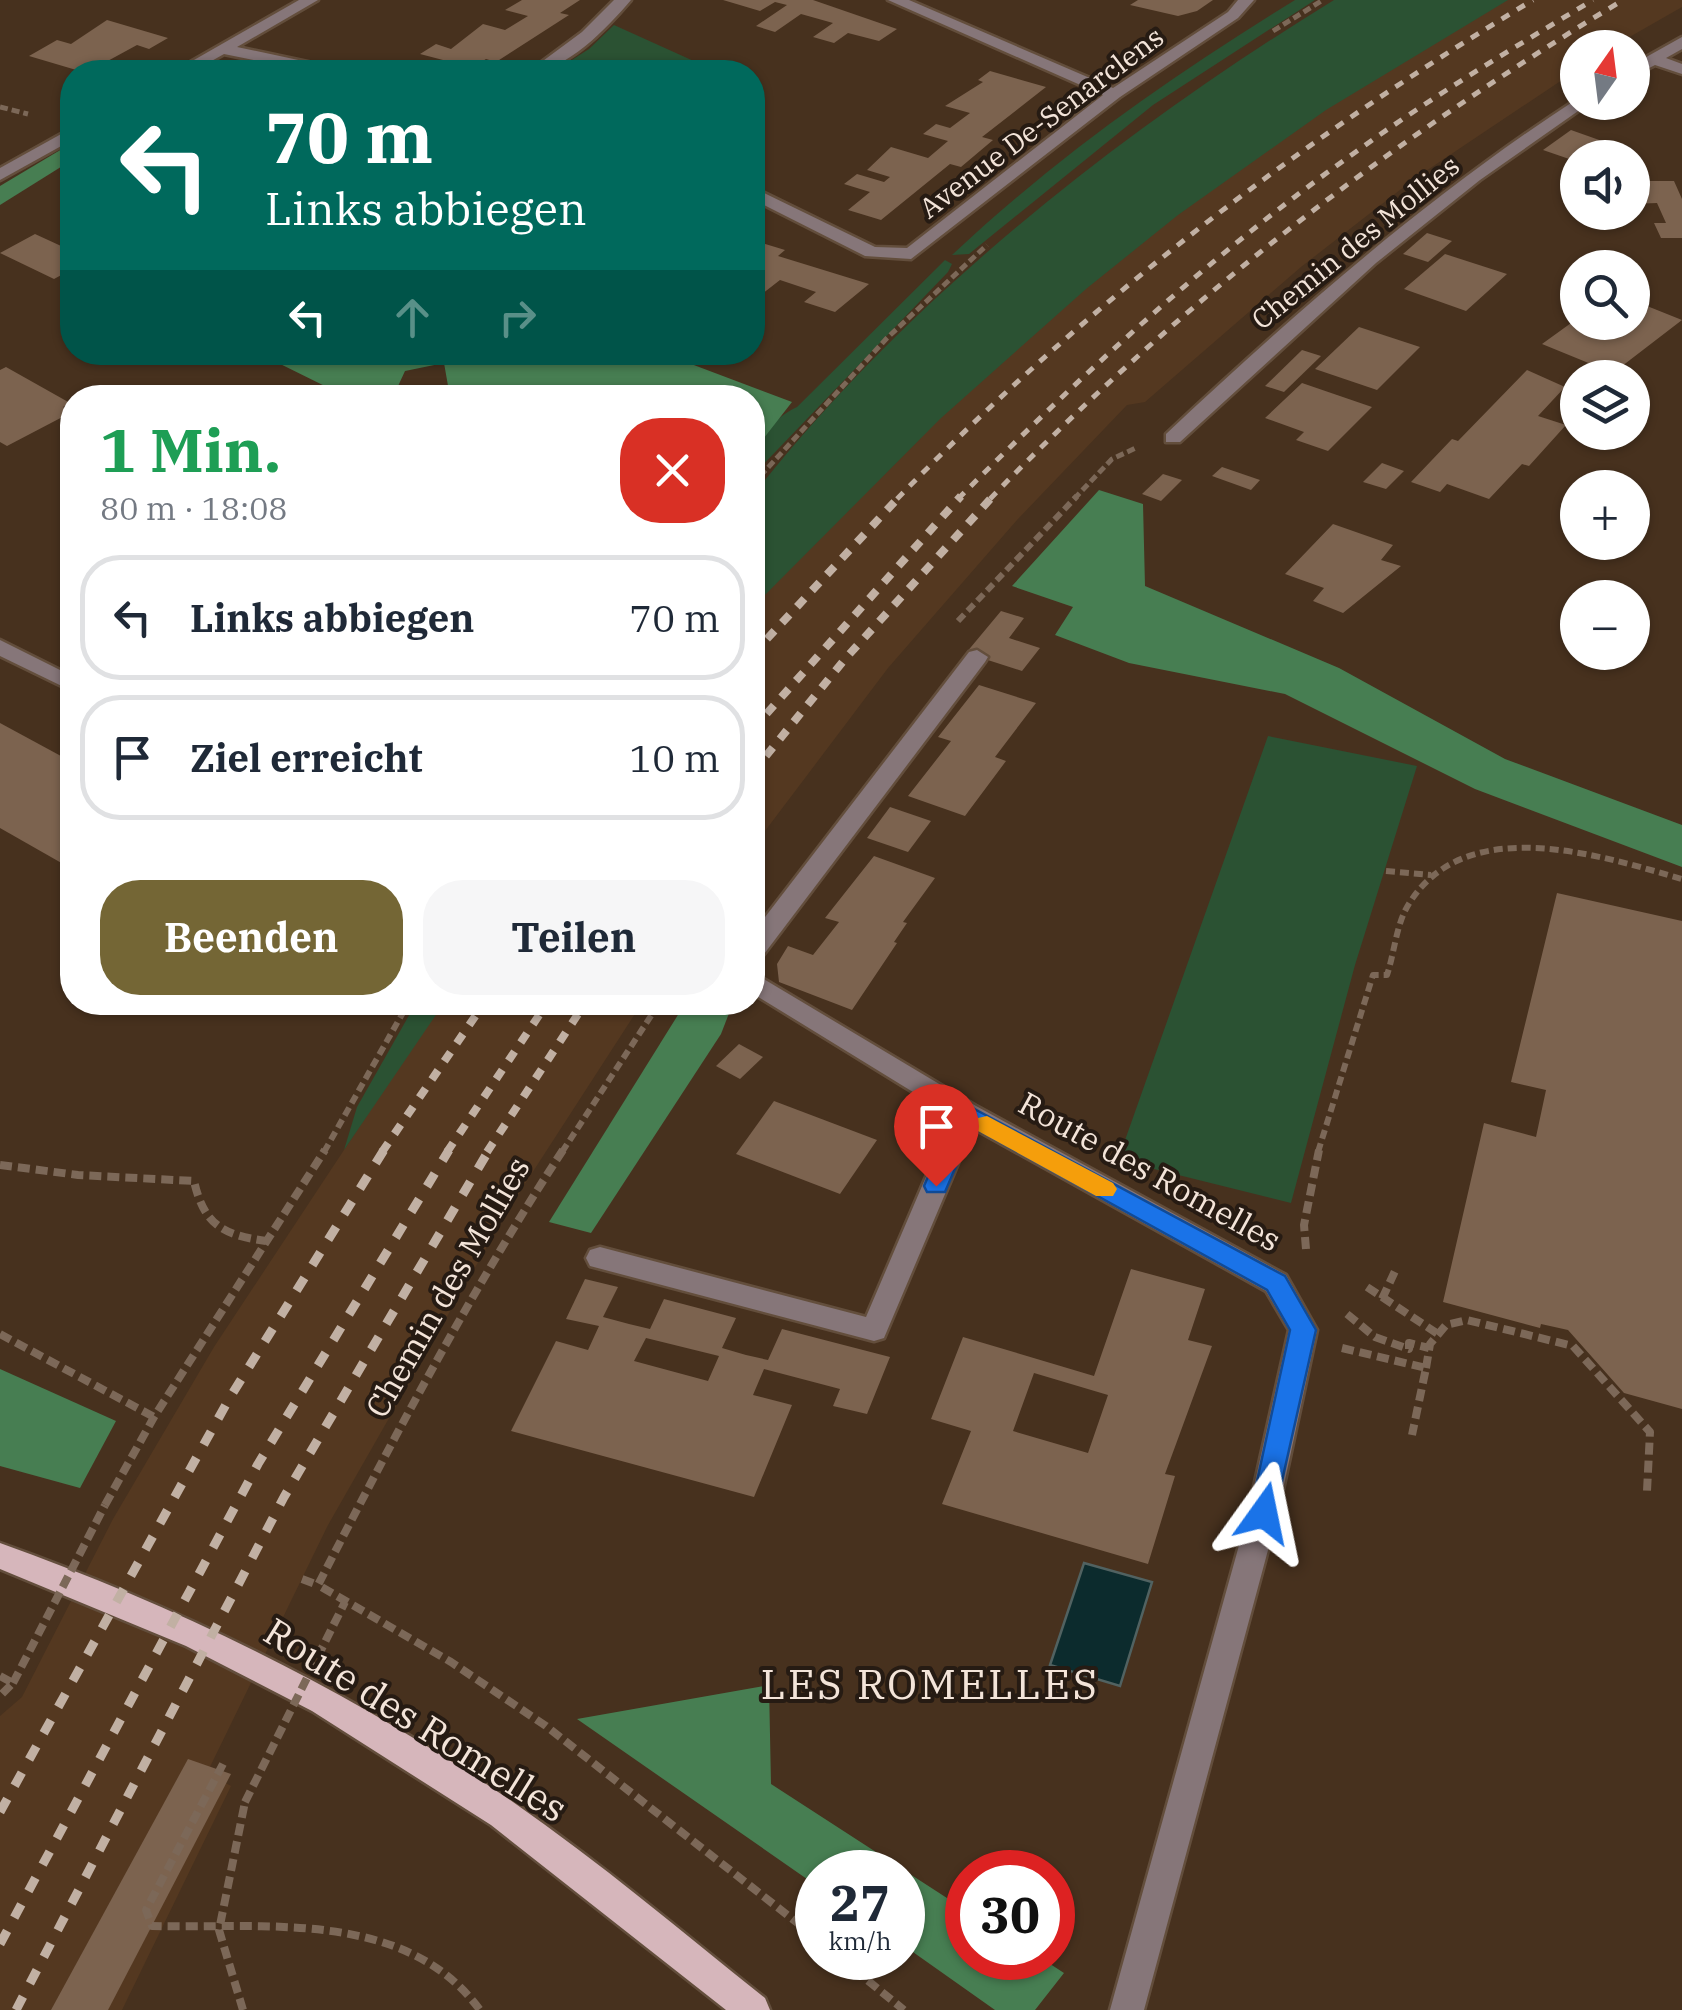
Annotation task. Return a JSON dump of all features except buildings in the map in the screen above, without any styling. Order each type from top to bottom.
[{"type":"main road","name":"Route des Romelles","points":[[0,1556],[205,1637],[380,1734],[530,1834],[753,2010]]},
{"type":"street","points":[[202,60],[310,0]]},
{"type":"street","points":[[553,60],[588,35],[623,0]]},
{"type":"street","points":[[896,0],[1114,94]]},
{"type":"street","name":"Avenue De-Senarclens","points":[[765,199],[871,252],[911,254],[1114,94],[1233,14],[1246,0]]},
{"type":"street","points":[[1650,62],[1682,42]]},
{"type":"street","points":[[222,49],[274,60]]},
{"type":"street","points":[[1653,60],[1682,69]]},
{"type":"street","name":"Chemin des Mollies","points":[[1173,438],[1333,290],[1428,214],[1560,119]]},
{"type":"street","points":[[0,175],[60,139]]},
{"type":"street","points":[[0,647],[60,678]]},
{"type":"street","points":[[765,935],[978,657]]},
{"type":"street","name":"Route des Romelles","points":[[765,988],[967,1113],[1276,1283],[1303,1330],[1302,1338]]},
{"type":"street","points":[[600,1258],[874,1330],[967,1113]]},
{"type":"street","points":[[1127,2010],[1264,1513],[1302,1338]]},
{"type":"path","points":[[765,471],[888,338],[980,252]]},
{"type":"path","points":[[1386,872],[1432,874],[1480,852],[1523,843],[1560,847],[1682,879]]},
{"type":"path","points":[[1308,1255],[1302,1228],[1310,1186],[1373,975],[1387,975],[1406,908],[1432,874]]},
{"type":"path","points":[[0,1696],[13,1683],[154,1417],[316,1168],[403,1015]]},
{"type":"path","name":"Chemin des Mollies","points":[[318,1585],[396,1432],[509,1234],[652,1015]]},
{"type":"path","points":[[0,1165],[78,1175],[194,1182],[199,1206],[210,1227],[227,1236],[266,1241]]},
{"type":"path","points":[[1382,1298],[1396,1269]]},
{"type":"path","points":[[1367,1287],[1438,1334]]},
{"type":"path","points":[[1341,1307],[1375,1336],[1410,1349],[1409,1343],[1429,1348]]},
{"type":"path","points":[[1412,1435],[1429,1348],[1446,1325],[1467,1320],[1573,1346],[1650,1432],[1647,1491]]},
{"type":"path","points":[[0,1334],[154,1417]]},
{"type":"path","points":[[1302,1338],[1426,1368]]},
{"type":"path","points":[[302,1579],[451,1662],[571,1747],[795,1921]]},
{"type":"path","points":[[243,2010],[219,1930],[245,1802],[345,1602]]},
{"type":"path","points":[[0,1676],[13,1683]]},
{"type":"path","points":[[223,1764],[146,1910],[152,1926],[352,1932],[380,1938],[434,1962],[480,2010]]},
{"type":"path","points":[[867,1980],[904,2010]]},
{"type":"shaded area","points":[[1401,0],[1682,0],[1682,7],[1642,30],[1560,30],[1560,81],[1414,179],[1301,267],[1145,402],[1127,405],[1017,520],[888,668],[765,831],[765,569]]},
{"type":"shaded area","points":[[433,1015],[634,1015],[505,1215],[328,1525],[207,1773],[231,1786],[122,2010],[0,2010],[0,1716],[22,1697],[113,1519],[214,1347]]},
{"type":"green space","points":[[1295,0],[1315,0],[1153,105],[969,254],[952,255],[1117,118]]},
{"type":"green space","points":[[1334,0],[1508,0],[1326,110],[1178,215],[1086,289],[940,419],[765,595],[765,481],[814,423],[879,353],[1022,222],[1176,104]]},
{"type":"green space","points":[[614,25],[691,60],[572,60]]},
{"type":"green space","points":[[60,150],[60,168],[0,205],[0,186]]},
{"type":"green space","points":[[945,260],[952,264],[765,463],[765,435]]},
{"type":"green space","points":[[282,365],[434,365],[405,371],[399,385],[323,385]]},
{"type":"green space","points":[[444,365],[694,365],[747,385],[448,385]]},
{"type":"green space","points":[[765,392],[792,402],[765,437]]},
{"type":"green space","points":[[1099,490],[1143,504],[1145,586],[1339,668],[1505,759],[1682,825],[1682,867],[1475,789],[1285,694],[1129,663],[1055,635],[1073,607],[1012,586]]},
{"type":"green space","points":[[1268,736],[1417,766],[1355,965],[1291,1203],[1118,1160]]},
{"type":"green space","points":[[409,1015],[436,1015],[344,1150],[357,1107]]},
{"type":"green space","points":[[678,1015],[728,1015],[721,1034],[591,1233],[549,1222]]},
{"type":"green space","points":[[0,1369],[116,1421],[80,1488],[0,1466]]},
{"type":"green space","points":[[769,1685],[771,1784],[873,1850],[795,1850],[795,1871],[577,1719]]},
{"type":"green space","points":[[925,1884],[945,1897],[945,1975],[925,1961]]},
{"type":"green space","points":[[953,1980],[1059,1980],[1035,2010],[995,2010]]},
{"type":"water","points":[[1084,1563],[1152,1582],[1120,1686],[1050,1665]]},
{"type":"railway","points":[[900,496],[1044,358],[1199,228],[1362,109],[1533,0]]},
{"type":"railway","points":[[961,497],[1101,360],[1251,231],[1415,111],[1593,0]]},
{"type":"railway","points":[[993,496],[1136,357],[1290,228],[1452,110],[1623,0]]},
{"type":"railway","points":[[765,641],[900,496]]},
{"type":"railway","points":[[897,499],[900,496]]},
{"type":"railway","points":[[765,757],[845,659],[993,496]]},
{"type":"railway","points":[[990,499],[993,496]]},
{"type":"railway","points":[[765,715],[961,497]]},
{"type":"railway","points":[[382,1152],[476,1015]]},
{"type":"railway","points":[[447,1152],[539,1015]]},
{"type":"railway","points":[[487,1152],[577,1015]]},
{"type":"railway","points":[[0,1812],[229,1399],[384,1150]]},
{"type":"railway","points":[[0,1944],[258,1464],[449,1150]]},
{"type":"railway","points":[[16,2010],[284,1497],[489,1150]]},
{"type":"slow traffic","points":[[987,1124],[1105,1189]]},
{"type":"district","name":"LES ROMELLES","points":[[930,1683]]},
{"type":"route","points":[[936,1186],[967,1113],[1276,1283],[1303,1330],[1264,1513]]}]
